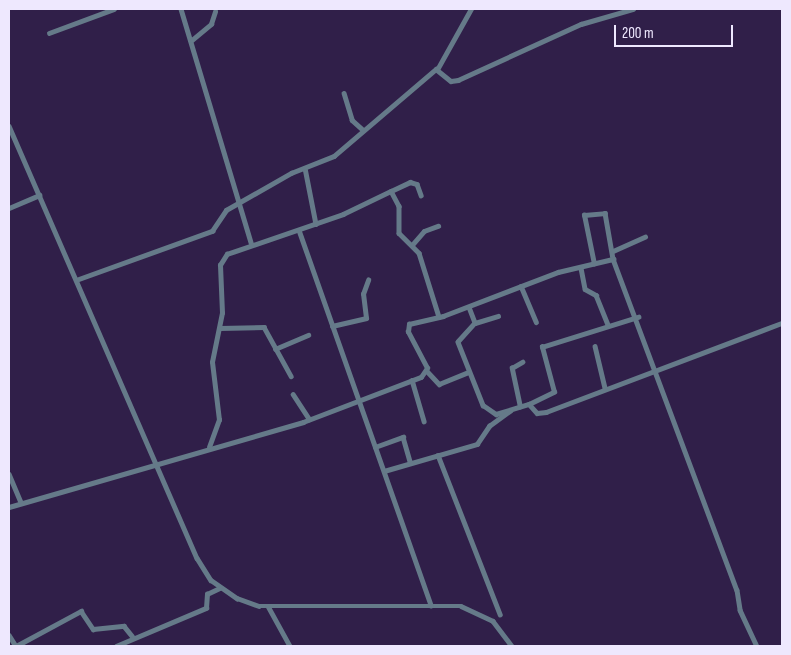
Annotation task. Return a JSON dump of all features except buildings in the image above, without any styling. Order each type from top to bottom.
[{"type":"street","points":[[49,33],[114,9]]},
{"type":"street","points":[[181,9],[192,40],[226,165],[242,201],[251,243]]},
{"type":"street","points":[[77,280],[209,232],[223,213],[242,201],[305,168],[334,156],[362,129],[438,68],[471,9]]},
{"type":"street","points":[[438,68],[451,80],[458,80],[581,24],[623,10],[633,9]]},
{"type":"street","points":[[192,40],[211,24],[215,12]]},
{"type":"street","points":[[344,93],[352,120],[362,129]]},
{"type":"street","points":[[9,126],[10,133],[77,280],[200,566],[220,588],[244,602],[268,606],[461,606],[476,612],[500,627],[512,646]]},
{"type":"street","points":[[305,168],[316,224]]},
{"type":"street","points":[[209,448],[220,420],[212,362],[220,328],[221,261],[251,243],[316,224],[410,182],[416,183],[422,195]]},
{"type":"street","points":[[391,192],[399,206],[399,233],[412,245],[439,317]]},
{"type":"street","points":[[9,208],[39,195]]},
{"type":"street","points":[[594,264],[584,215],[605,212],[613,250],[613,259],[638,317],[737,590],[740,610],[757,646]]},
{"type":"street","points":[[412,245],[420,234],[438,226]]},
{"type":"street","points":[[299,230],[431,605]]},
{"type":"street","points":[[613,250],[645,237]]},
{"type":"street","points":[[468,372],[439,384],[428,370],[407,328],[469,307],[521,286],[613,259]]},
{"type":"street","points":[[581,268],[585,289],[596,295],[608,325]]},
{"type":"street","points":[[332,326],[366,318],[363,294],[368,280]]},
{"type":"street","points":[[521,286],[536,322]]},
{"type":"street","points":[[469,307],[474,323]]},
{"type":"street","points":[[498,316],[474,323],[458,340],[468,372],[486,410],[496,414],[529,404],[554,392],[542,347],[638,317]]},
{"type":"street","points":[[529,404],[541,413],[656,367],[782,323]]},
{"type":"street","points":[[220,328],[264,327],[291,376]]},
{"type":"street","points":[[275,349],[308,335]]},
{"type":"street","points":[[595,346],[606,388]]},
{"type":"street","points":[[520,407],[512,368],[522,362]]},
{"type":"street","points":[[9,507],[21,502],[158,466],[209,448],[308,419],[357,398],[412,380],[428,370]]},
{"type":"street","points":[[412,380],[424,421]]},
{"type":"street","points":[[293,394],[308,419]]},
{"type":"street","points":[[384,471],[477,444],[489,426],[510,411]]},
{"type":"street","points":[[375,447],[403,437],[410,462]]},
{"type":"street","points":[[438,455],[500,614]]},
{"type":"street","points":[[9,474],[21,502]]},
{"type":"street","points":[[116,646],[132,636],[206,608],[207,594],[220,588]]},
{"type":"street","points":[[268,606],[290,646]]},
{"type":"street","points":[[9,635],[16,646],[81,610],[92,629],[124,626],[132,636]]}]
